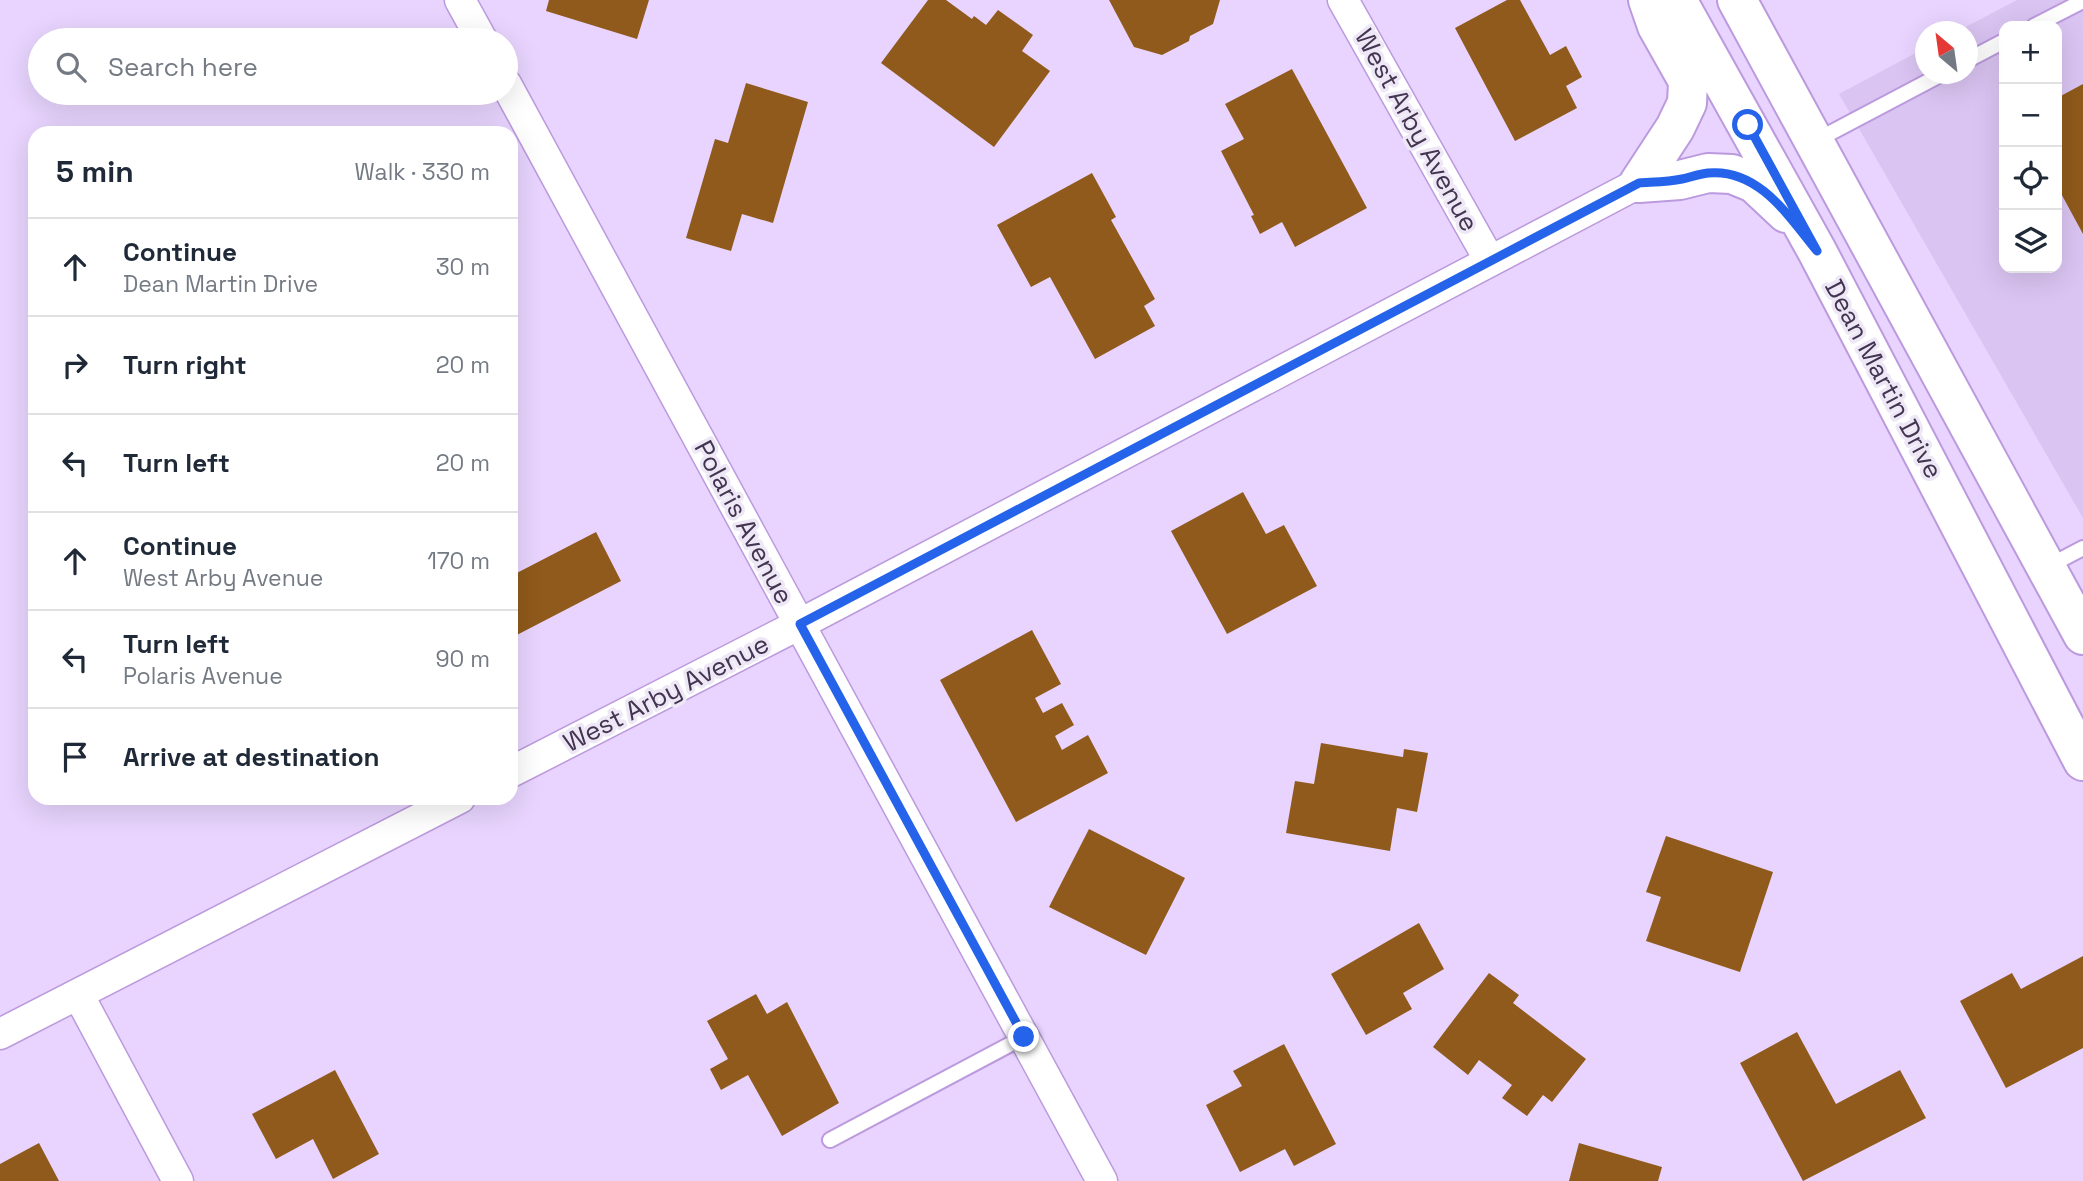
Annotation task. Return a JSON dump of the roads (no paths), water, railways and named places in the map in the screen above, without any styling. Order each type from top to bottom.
[{"type":"main road","points":[[1639,183],[1675,128],[1687,103],[1688,81],[1657,26],[1648,0]]},
{"type":"main road","name":"Dean Martin Drive","points":[[1677,0],[1817,251],[2083,761]]},
{"type":"main road","name":"Dean Martin Drive","points":[[1737,0],[2083,635]]},
{"type":"main road","points":[[1639,183],[1680,180],[1708,173],[1732,174],[1754,183],[1779,205],[1817,251]]},
{"type":"street","points":[[460,0],[475,28]]},
{"type":"street","name":"West Arby Avenue","points":[[1343,0],[1490,261]]},
{"type":"street","name":"Polaris Avenue","points":[[518,105],[1102,1181]]},
{"type":"street","name":"West Arby Avenue","points":[[518,768],[800,624],[1639,183]]},
{"type":"street","points":[[0,1034],[446,805]]},
{"type":"street","points":[[78,994],[178,1181]]},
{"type":"lane","points":[[2044,21],[2083,1]]},
{"type":"lane","points":[[1978,55],[1999,44]]},
{"type":"lane","points":[[1815,141],[1923,84]]},
{"type":"lane","points":[[2046,568],[2083,548]]},
{"type":"lane","points":[[830,1140],[1024,1037]]}]
